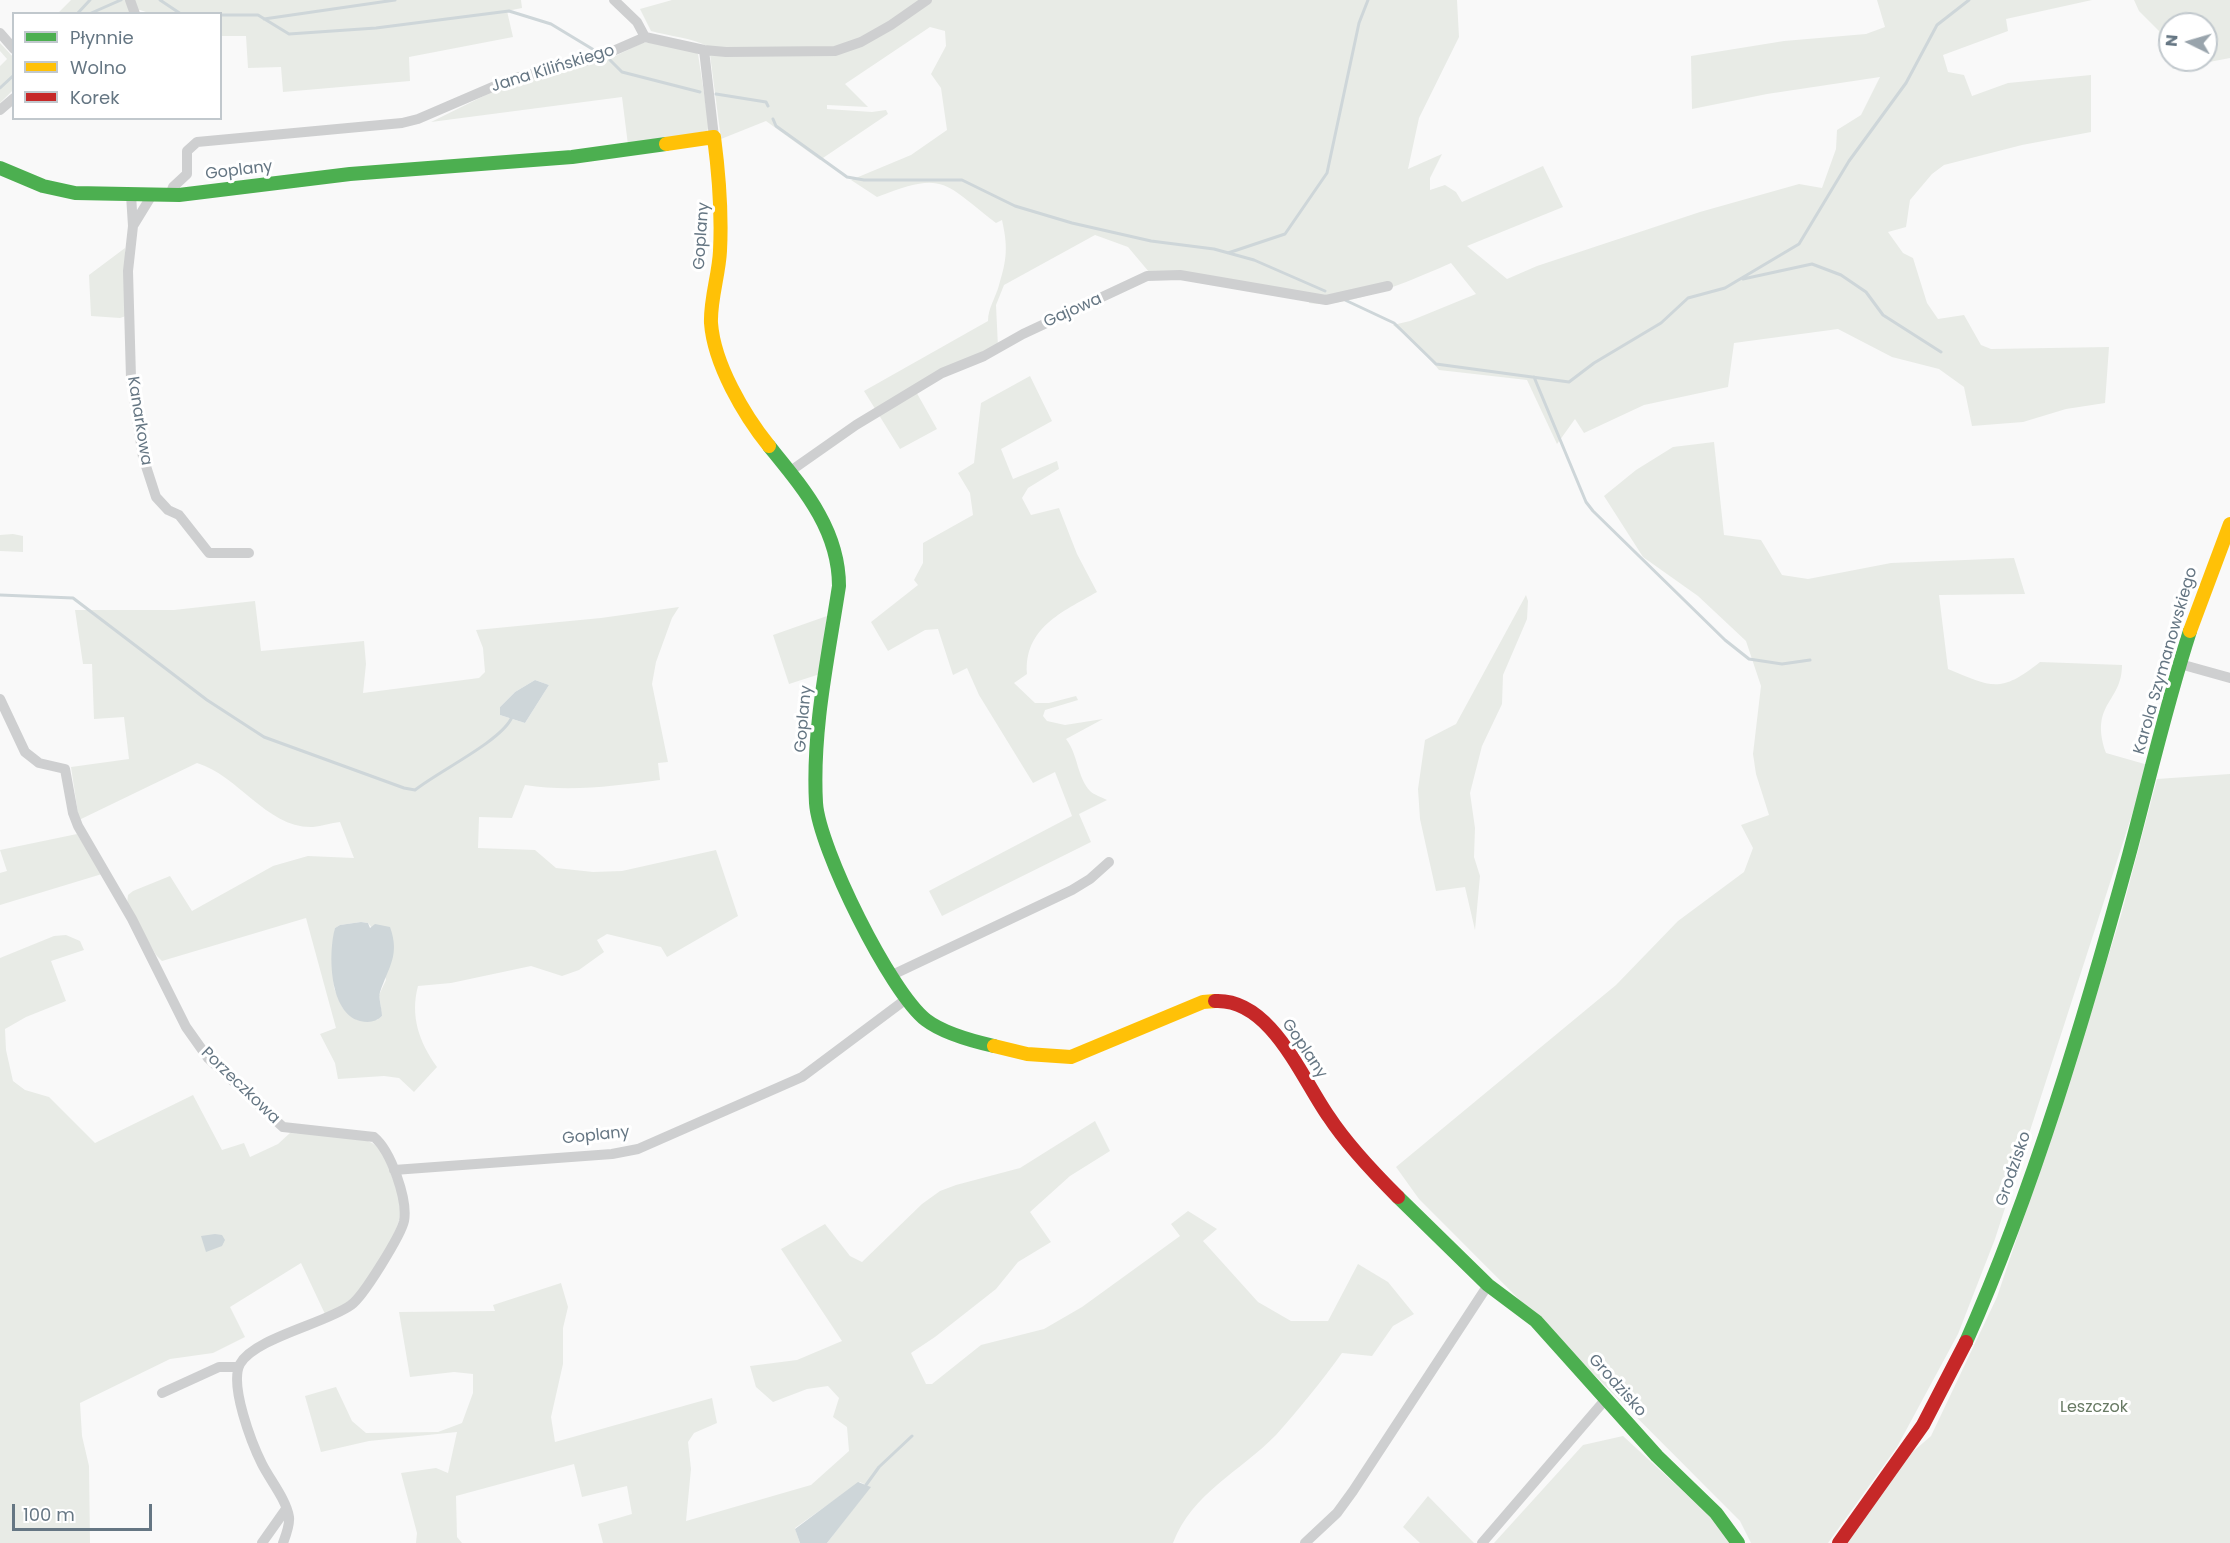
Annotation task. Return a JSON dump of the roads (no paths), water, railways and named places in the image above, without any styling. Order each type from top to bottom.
[{"type":"street","points":[[614,0],[637,22],[645,37],[704,50],[752,53],[835,51],[861,42],[927,0]]},
{"type":"street","points":[[0,33],[12,47]]},
{"type":"street","name":"Jana Kilińskiego","points":[[170,195],[173,187],[187,174],[187,151],[197,142],[402,123],[418,119],[511,79],[597,58],[645,37]]},
{"type":"street","points":[[704,50],[714,137]]},
{"type":"street","points":[[0,110],[12,100]]},
{"type":"street","name":"Goplany","points":[[0,168],[58,190],[88,194],[170,195],[368,172],[572,157],[714,137],[722,203],[720,253],[711,322],[720,363],[747,416],[813,500],[826,524],[838,563],[836,609],[818,724],[818,820],[854,909],[905,1000],[927,1021],[966,1039],[1010,1051],[1055,1057],[1085,1053],[1203,1002],[1220,1001],[1236,1004],[1258,1016],[1281,1039],[1329,1118],[1377,1176]]},
{"type":"street","name":"Kanarkowa","points":[[131,195],[133,226],[128,271],[131,378],[139,435],[150,483],[161,504],[179,515],[209,553],[249,553]]},
{"type":"street","name":"Kanarkowa","points":[[133,226],[152,195]]},
{"type":"street","name":"Gajowa","points":[[789,472],[846,432],[942,373],[984,356],[1023,334],[1147,276],[1180,275],[1326,300],[1388,286]]},
{"type":"street","name":"Karola Szymanowskiego","points":[[2151,776],[2204,583],[2230,524]]},
{"type":"street","points":[[2180,664],[2230,678]]},
{"type":"street","name":"Porzeczkowa","points":[[0,699],[25,752],[39,763],[65,769],[73,813],[78,826],[142,938],[186,1027],[208,1058],[283,1127],[374,1137],[394,1170],[403,1199],[404,1221],[360,1297],[339,1312],[290,1332],[264,1346],[243,1360],[238,1367]]},
{"type":"street","name":"Grodzisko","points":[[1839,1543],[1911,1444],[1932,1410],[1978,1311],[2026,1185],[2074,1043],[2151,776]]},
{"type":"street","points":[[890,976],[1071,890],[1090,879],[1109,862]]},
{"type":"street","name":"Goplany","points":[[394,1170],[612,1154],[638,1149],[802,1077],[905,1000]]},
{"type":"street","name":"Grodzisko","points":[[1377,1176],[1488,1286],[1536,1321],[1657,1456],[1716,1513],[1738,1543]]},
{"type":"street","points":[[1305,1543],[1337,1513],[1353,1491],[1488,1286]]},
{"type":"street","points":[[162,1393],[219,1367],[238,1367],[237,1380],[250,1438],[286,1509],[289,1522],[284,1543]]},
{"type":"street","points":[[1482,1543],[1605,1400]]},
{"type":"street","points":[[262,1543],[286,1509]]},
{"type":"waterway","points":[[79,12],[90,0]]},
{"type":"waterway","points":[[94,12],[121,0]]},
{"type":"waterway","points":[[160,0],[178,12]]},
{"type":"waterway","points":[[264,19],[395,0]]},
{"type":"waterway","points":[[1228,253],[1285,234],[1327,173],[1359,23],[1368,0]]},
{"type":"waterway","points":[[1345,300],[1394,323],[1436,364],[1569,382],[1594,363],[1661,323],[1688,298],[1725,288],[1799,244],[1849,161],[1906,83],[1937,25],[1969,0]]},
{"type":"waterway","points":[[222,15],[258,15],[289,34],[376,28],[509,11],[551,24],[594,50]]},
{"type":"waterway","points":[[610,60],[622,72],[700,92]]},
{"type":"waterway","points":[[0,88],[12,77]]},
{"type":"waterway","points":[[716,94],[766,102],[768,106]]},
{"type":"waterway","points":[[773,119],[776,126],[847,177],[864,180],[962,180],[1015,206],[1072,223],[1151,241],[1214,249],[1254,260],[1325,291]]},
{"type":"waterway","points":[[1743,279],[1812,264],[1841,275],[1866,292],[1883,315],[1941,352]]},
{"type":"waterway","points":[[1534,377],[1586,502],[1593,511],[1725,640],[1749,659],[1782,664],[1810,660]]},
{"type":"waterway","points":[[0,595],[73,598],[207,700],[264,737],[404,788],[415,790],[482,747],[511,719]]},
{"type":"waterway","points":[[866,1485],[879,1467],[912,1436]]},
{"type":"park label","name":"Leszczok","points":[[2094,1408]]}]
